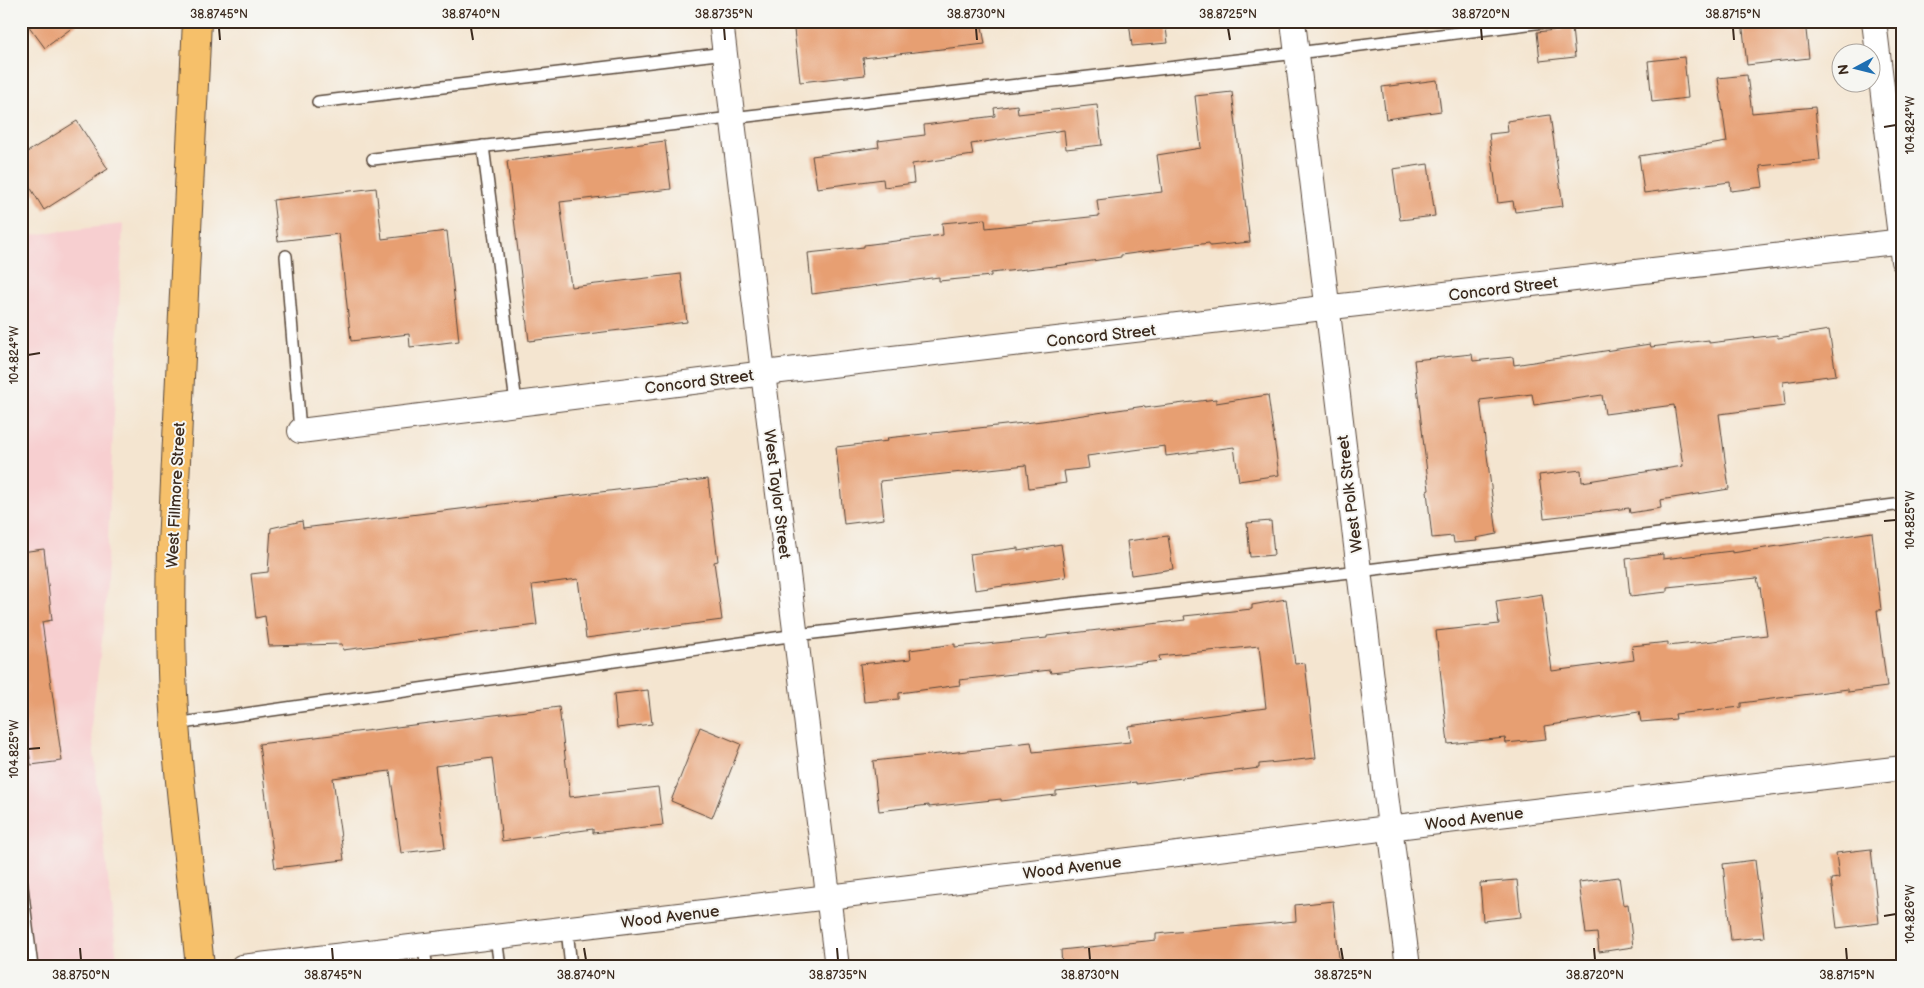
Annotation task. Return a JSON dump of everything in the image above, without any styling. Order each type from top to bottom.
[{"type":"main road","name":"West Fillmore Street","points":[[197,21],[172,545],[171,621],[175,724],[200,967]]},
{"type":"street","name":"West Taylor Street","points":[[721,21],[837,967]]},
{"type":"street","name":"West Polk Street","points":[[1293,21],[1408,967]]},
{"type":"street","points":[[1874,21],[1902,248]]},
{"type":"street","name":"Concord Street","points":[[300,431],[763,373],[1327,309],[1902,248]]},
{"type":"street","name":"Wood Avenue","points":[[242,967],[425,956],[496,938],[1390,828],[1903,768]]},
{"type":"lane","points":[[373,159],[1297,53],[1552,21]]},
{"type":"lane","points":[[318,102],[725,53]]},
{"type":"lane","points":[[483,146],[516,403]]},
{"type":"lane","points":[[286,256],[300,431]]},
{"type":"lane","points":[[175,724],[796,635],[1359,571],[1903,504]]},
{"type":"lane","points":[[21,878],[32,967]]},
{"type":"lane","points":[[567,929],[571,967]]},
{"type":"lane","points":[[496,938],[500,967]]},
{"type":"shaded area","points":[[123,224],[104,624],[91,726],[117,959],[58,967],[21,967],[21,236]]},
{"type":"building","points":[[25,21],[81,21],[45,48]]},
{"type":"building","points":[[793,21],[981,21],[985,44],[863,58],[865,75],[800,82]]},
{"type":"building","points":[[1129,21],[1165,21],[1168,43],[1132,46]]},
{"type":"building","points":[[1742,21],[1805,21],[1809,58],[1747,65]]},
{"type":"building","points":[[1572,28],[1575,57],[1540,61],[1537,32]]},
{"type":"building","points":[[1684,57],[1688,98],[1652,102],[1648,61]]},
{"type":"building","points":[[1747,75],[1752,113],[1815,107],[1820,160],[1760,166],[1763,187],[1731,191],[1730,182],[1644,193],[1639,156],[1727,142],[1718,78]]},
{"type":"building","points":[[1437,80],[1441,111],[1386,119],[1382,87]]},
{"type":"building","points":[[1232,92],[1250,242],[1210,246],[1209,243],[1063,265],[991,273],[991,276],[939,281],[939,277],[812,294],[808,253],[943,235],[942,223],[985,219],[986,228],[1099,216],[1097,200],[1162,192],[1157,155],[1201,148],[1195,96]]},
{"type":"building","points":[[1017,105],[1018,114],[1097,105],[1102,145],[1066,149],[1064,130],[971,144],[973,155],[912,164],[914,183],[884,187],[883,179],[817,188],[812,156],[879,147],[878,141],[925,135],[924,125],[995,116],[994,108]]},
{"type":"building","points":[[1550,115],[1563,206],[1515,212],[1513,201],[1498,203],[1489,134],[1508,132],[1507,121]]},
{"type":"building","points":[[77,121],[108,169],[44,210],[21,172],[21,156]]},
{"type":"building","points":[[665,141],[671,189],[560,202],[571,287],[681,274],[687,322],[529,341],[507,161]]},
{"type":"building","points":[[1428,164],[1435,216],[1400,220],[1393,169]]},
{"type":"building","points":[[376,188],[382,239],[447,231],[459,341],[410,347],[409,334],[351,341],[339,234],[278,241],[273,200]]},
{"type":"building","points":[[1829,330],[1836,375],[1783,382],[1785,406],[1719,414],[1729,489],[1660,500],[1661,508],[1630,513],[1629,508],[1544,518],[1539,475],[1581,470],[1582,482],[1683,466],[1674,405],[1605,414],[1602,395],[1534,405],[1532,394],[1480,400],[1497,534],[1476,538],[1477,541],[1454,543],[1453,536],[1432,538],[1427,491],[1429,490],[1414,360],[1472,354],[1473,361],[1513,357],[1514,365],[1650,344],[1651,347],[1709,340],[1709,343],[1777,335],[1778,338]]},
{"type":"building","points":[[1268,395],[1279,475],[1239,481],[1234,447],[1166,456],[1165,446],[1087,456],[1089,468],[1064,471],[1066,483],[1029,488],[1026,465],[880,481],[884,519],[844,524],[836,447],[888,441],[887,438],[1042,421],[1145,406],[1145,408],[1216,399],[1216,403]]},
{"type":"building","points":[[708,479],[718,561],[714,562],[722,620],[586,638],[578,579],[532,585],[537,625],[343,650],[342,644],[269,646],[265,616],[256,618],[251,574],[268,572],[271,528],[302,521],[303,528]]},
{"type":"building","points":[[1271,521],[1274,555],[1250,557],[1247,523]]},
{"type":"building","points":[[1872,532],[1881,610],[1877,610],[1887,687],[1848,692],[1848,689],[1741,703],[1741,707],[1675,714],[1676,719],[1641,722],[1639,712],[1544,726],[1546,739],[1506,743],[1505,738],[1448,744],[1436,631],[1499,624],[1496,601],[1542,594],[1552,671],[1634,660],[1632,646],[1668,642],[1668,646],[1767,635],[1757,578],[1667,587],[1667,592],[1630,596],[1626,559],[1663,554],[1663,559],[1732,551],[1732,553]]},
{"type":"building","points":[[1168,536],[1173,569],[1131,575],[1127,541]]},
{"type":"building","points":[[1061,544],[1066,577],[975,590],[970,554],[1018,548],[1018,551]]},
{"type":"building","points":[[44,549],[52,620],[42,622],[62,761],[31,765],[21,695],[21,552]]},
{"type":"building","points":[[1286,599],[1295,664],[1305,663],[1316,758],[1259,764],[1259,768],[1136,784],[1136,782],[1056,791],[1056,795],[879,811],[873,761],[995,748],[995,746],[1031,742],[1033,752],[1130,742],[1128,726],[1266,708],[1259,646],[1159,656],[1160,661],[1051,673],[1050,670],[959,680],[960,685],[899,693],[899,699],[864,702],[860,664],[911,659],[910,650],[955,644],[955,647],[1047,638],[1047,636],[1185,620],[1184,616],[1252,609],[1252,605]]},
{"type":"building","points":[[648,690],[652,724],[617,728],[614,694]]},
{"type":"building","points":[[559,707],[570,797],[658,787],[663,825],[593,833],[593,829],[502,841],[492,758],[435,766],[445,848],[401,853],[390,771],[333,778],[344,860],[275,868],[259,744]]},
{"type":"building","points":[[700,727],[741,744],[712,818],[671,801]]},
{"type":"building","points":[[1871,849],[1879,923],[1837,928],[1831,879],[1839,878],[1836,853]]},
{"type":"building","points":[[1755,860],[1764,937],[1731,940],[1723,864]]},
{"type":"building","points":[[1619,877],[1623,905],[1628,904],[1633,947],[1599,952],[1597,933],[1586,934],[1579,882]]},
{"type":"building","points":[[1517,880],[1521,917],[1483,921],[1480,883]]},
{"type":"building","points":[[1333,901],[1340,967],[1062,967],[1061,950],[1156,940],[1156,934],[1296,921],[1295,905]]}]
